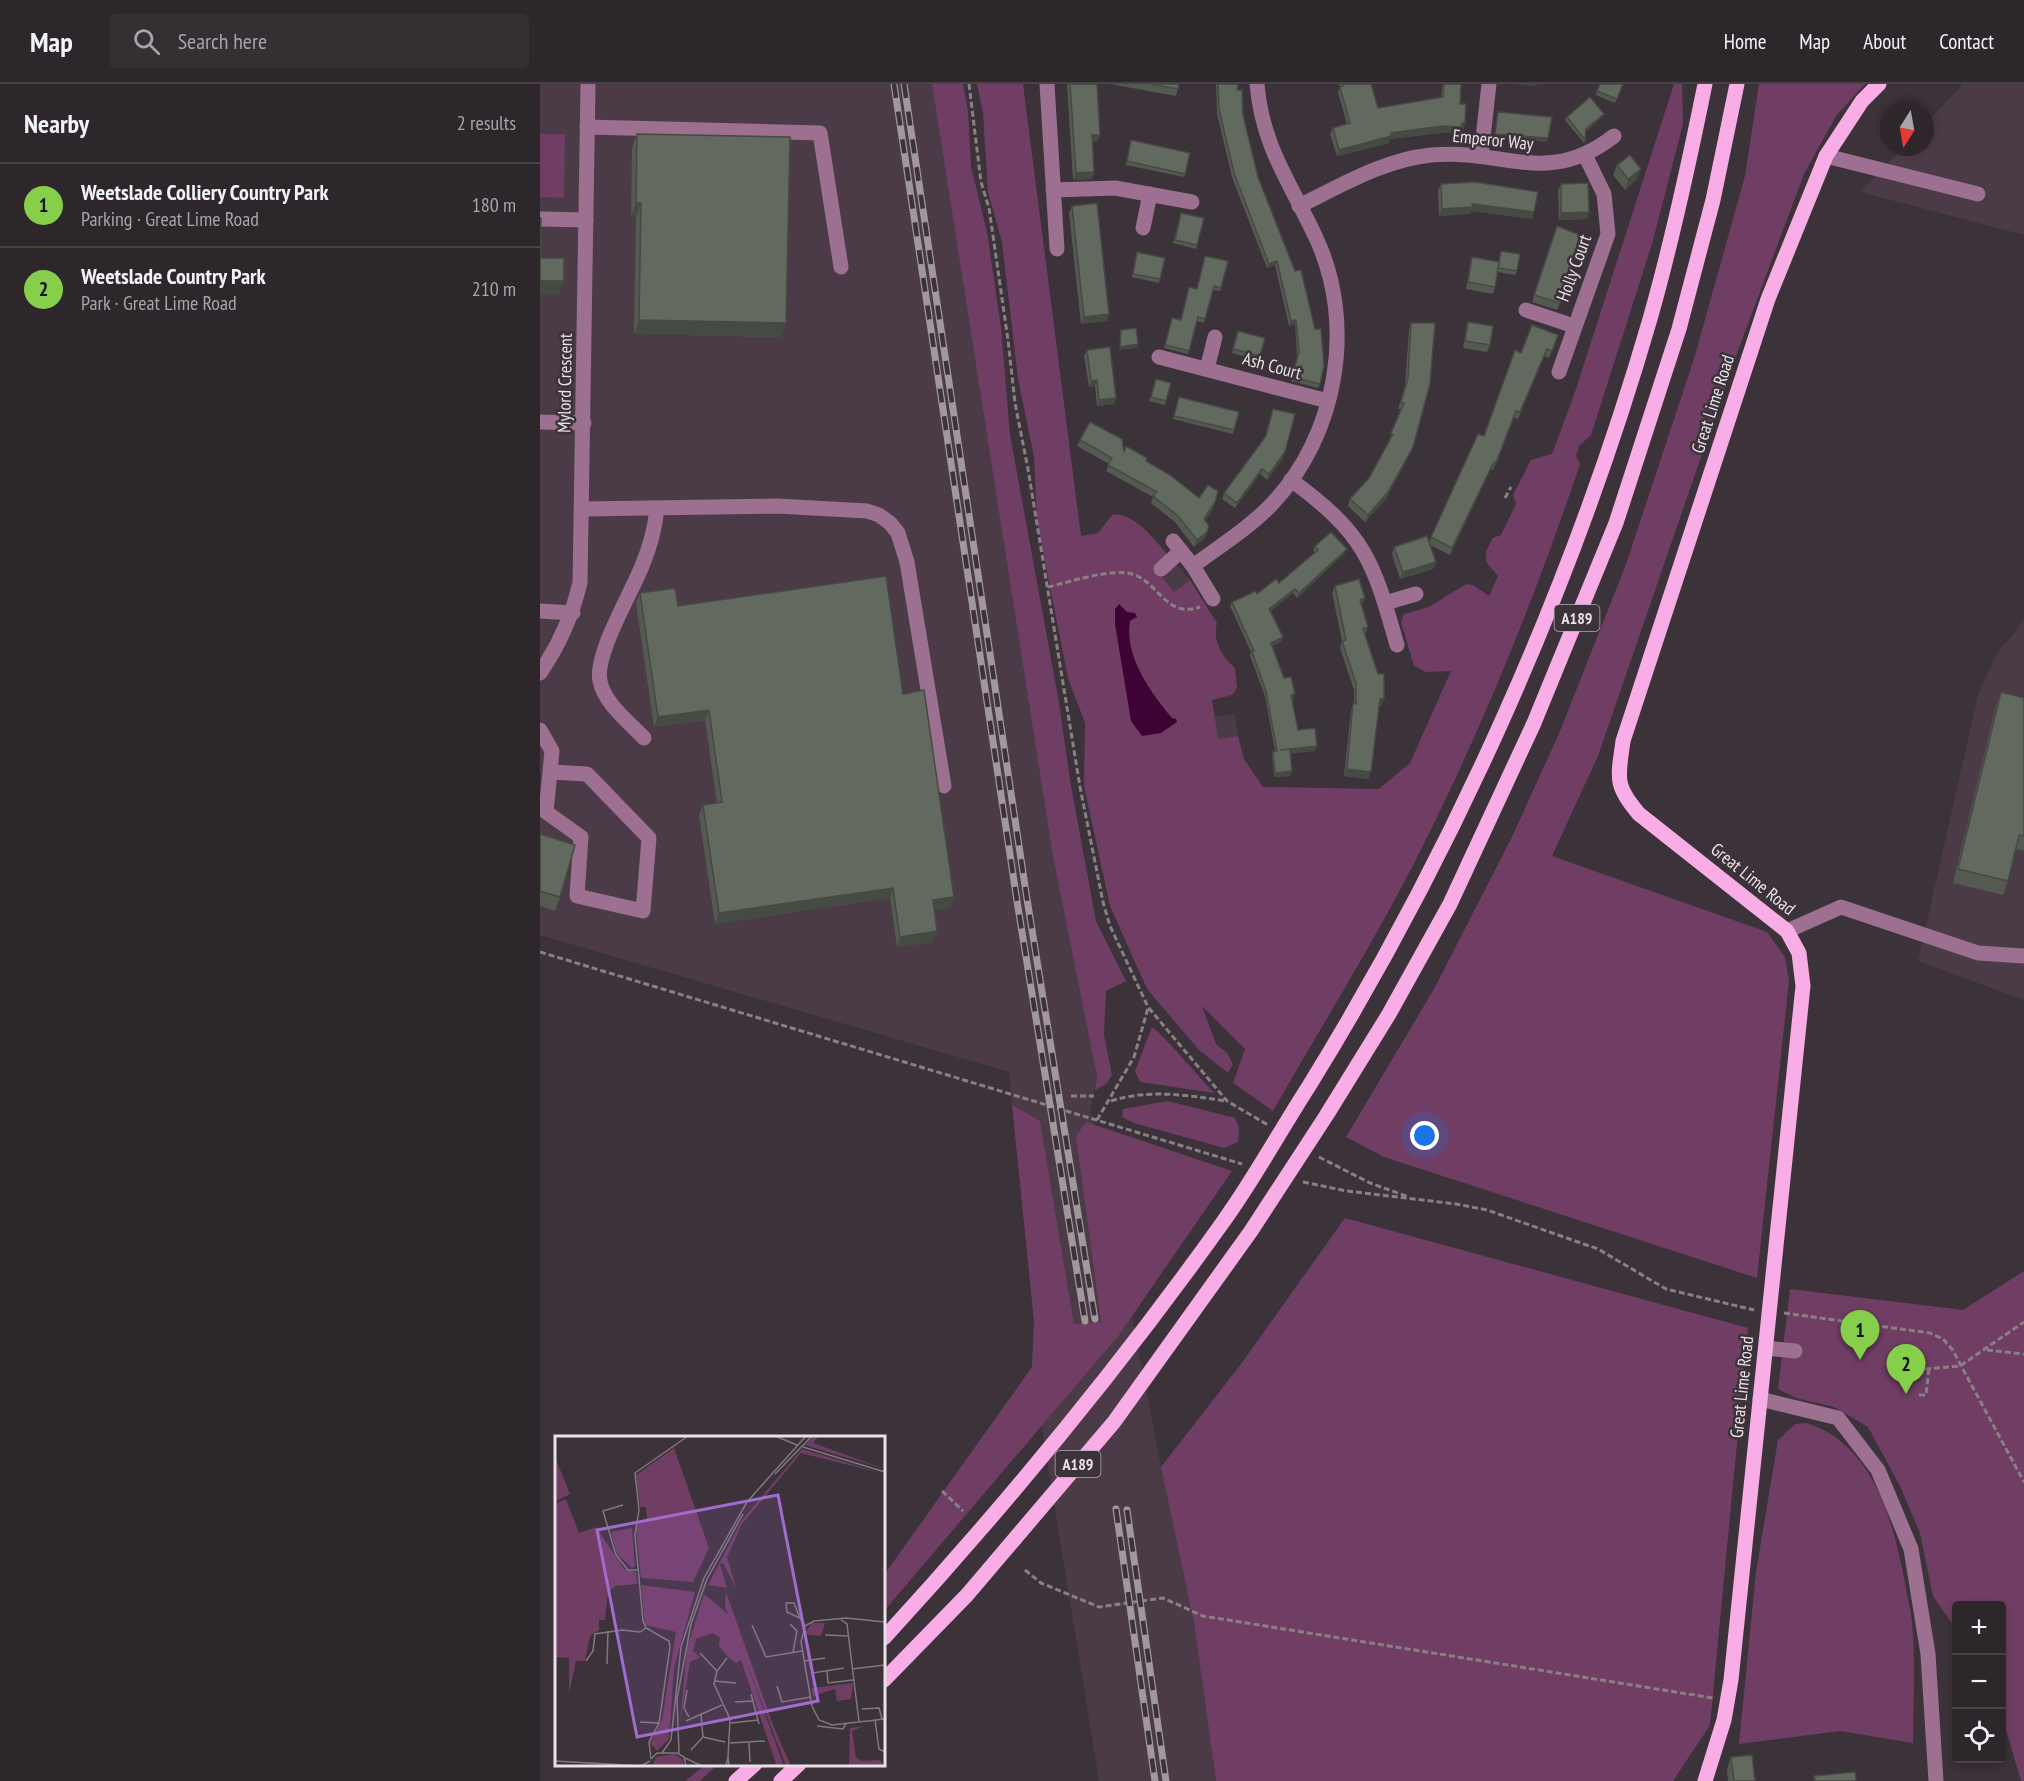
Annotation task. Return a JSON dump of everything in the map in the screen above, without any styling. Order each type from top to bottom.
[{"type":"main road","name":"A189","points":[[885,1637],[1085,1406],[1225,1219],[1362,1000],[1422,888],[1505,712],[1587,513],[1650,320],[1683,193],[1705,84]]},
{"type":"main road","name":"A189","points":[[885,1679],[967,1595],[1114,1422],[1251,1231],[1326,1116],[1389,1014],[1450,904],[1534,723],[1616,523],[1679,329],[1713,200],[1737,84]]},
{"type":"main road","name":"Great Lime Road","points":[[1705,1781],[1727,1700],[1803,986],[1798,953],[1787,931],[1640,814],[1621,793],[1619,767],[1623,741],[1768,300],[1826,156],[1862,101],[1879,84]]},
{"type":"main road","points":[[736,1781],[753,1766]]},
{"type":"main road","points":[[781,1781],[797,1766]]},
{"type":"street","name":"Mylord Crescent","points":[[540,672],[560,640],[573,613],[580,583],[588,84]]},
{"type":"street","points":[[1047,84],[1057,249]]},
{"type":"street","points":[[1193,566],[1248,526],[1273,503],[1291,480],[1311,448],[1328,401],[1337,346],[1336,305],[1326,261],[1281,173],[1265,133],[1257,84]]},
{"type":"street","points":[[1481,156],[1489,84]]},
{"type":"street","points":[[587,127],[820,133],[841,267]]},
{"type":"street","name":"Emperor Way","points":[[1299,206],[1366,172],[1396,162],[1430,155],[1481,156],[1541,165],[1572,160],[1585,155],[1614,136]]},
{"type":"street","name":"Holly Court","points":[[1559,372],[1602,255],[1608,225],[1604,194],[1585,155]]},
{"type":"street","points":[[1826,156],[1978,194]]},
{"type":"street","points":[[1053,190],[1102,187],[1192,202]]},
{"type":"street","points":[[1143,228],[1150,194]]},
{"type":"street","points":[[540,219],[586,220]]},
{"type":"street","name":"Holly Court","points":[[1526,310],[1574,326]]},
{"type":"street","points":[[1207,369],[1215,337]]},
{"type":"street","name":"Ash Court","points":[[1159,357],[1328,401]]},
{"type":"street","points":[[540,422],[584,423]]},
{"type":"street","points":[[1291,480],[1348,528],[1373,568],[1398,645]]},
{"type":"street","points":[[582,509],[777,506],[858,510],[879,515],[890,523],[898,533],[907,562],[944,786]]},
{"type":"street","points":[[644,738],[606,696],[600,681],[599,670],[614,627],[652,541],[657,508]]},
{"type":"street","points":[[1161,569],[1177,546],[1193,566],[1213,599]]},
{"type":"street","points":[[1385,603],[1416,594]]},
{"type":"street","points":[[540,611],[573,613]]},
{"type":"street","points":[[540,730],[552,751],[546,812],[581,837],[577,896],[643,911],[649,838],[587,774],[550,772]]},
{"type":"street","points":[[1787,931],[1841,907],[1978,953],[2024,956]]},
{"type":"street","points":[[1766,1348],[1795,1351]]},
{"type":"street","points":[[1760,1399],[1838,1418],[1878,1470],[1911,1548],[1929,1654],[1936,1781]]},
{"type":"path","points":[[969,84],[981,182],[989,208],[1015,402],[1080,787],[1103,902],[1110,926],[1148,1007],[1227,1101],[1273,1129]]},
{"type":"path","points":[[1505,498],[1511,487]]},
{"type":"path","points":[[1048,587],[1126,573],[1140,577],[1164,601],[1178,608],[1193,609],[1213,599]]},
{"type":"path","points":[[540,952],[1243,1164]]},
{"type":"path","points":[[1097,1120],[1134,1057],[1148,1007]]},
{"type":"path","points":[[1109,1102],[1125,1096],[1157,1094],[1227,1101]]},
{"type":"path","points":[[1071,1096],[1094,1096]]},
{"type":"path","points":[[1312,1153],[1370,1183],[1413,1198]]},
{"type":"path","points":[[1299,1181],[1347,1191],[1413,1198],[1487,1210],[1598,1249],[1666,1288],[1769,1313],[1930,1333],[1943,1339],[1952,1349],[2024,1482]]},
{"type":"path","points":[[1919,1395],[1926,1395],[1927,1369],[1960,1366],[2024,1322]]},
{"type":"path","points":[[1985,1350],[2024,1354]]},
{"type":"path","points":[[942,1491],[963,1511]]},
{"type":"path","points":[[1024,1570],[1041,1583],[1099,1607],[1163,1598],[1203,1616],[1727,1700]]},
{"type":"shaded area","points":[[540,84],[932,84],[1053,857],[1097,1077],[1090,1111],[1097,1134],[1161,1467],[1194,1623],[1216,1781],[1099,1781],[1032,1367],[1034,1321],[1009,1072],[540,935]]},
{"type":"shaded area","points":[[932,84],[963,84],[968,111],[971,166],[987,232],[1001,327],[1010,435],[1058,697],[1071,786],[1096,921],[1126,981],[1106,991],[1104,1035],[1112,1075],[1106,1084],[1095,1090],[1097,1077],[1053,857]]},
{"type":"shaded area","points":[[977,84],[1023,84],[1081,536],[1098,533],[1113,514],[1122,515],[1144,528],[1168,555],[1154,567],[1174,592],[1190,580],[1217,623],[1216,636],[1219,648],[1235,668],[1237,688],[1232,695],[1212,700],[1218,739],[1238,736],[1244,759],[1263,787],[1379,789],[1410,763],[1451,671],[1426,672],[1414,666],[1401,622],[1404,614],[1429,607],[1466,584],[1473,585],[1489,596],[1498,576],[1486,562],[1486,551],[1493,538],[1501,535],[1516,504],[1513,495],[1531,460],[1552,454],[1575,392],[1674,84],[1682,84],[1683,124],[1652,244],[1591,435],[1579,446],[1576,456],[1580,464],[1499,681],[1452,787],[1400,890],[1273,1111],[1233,1083],[1245,1049],[1202,1006],[1216,1044],[1227,1053],[1233,1064],[1228,1073],[1199,1050],[1147,989],[1110,906],[1084,786],[1085,723],[1068,678],[1037,521],[1034,457],[1018,379],[1002,242],[988,192],[983,113]]},
{"type":"shaded area","points":[[1759,84],[1865,84],[1836,116],[1804,174],[1733,364],[1598,756],[1552,856],[1767,932],[1785,957],[1789,981],[1757,1278],[1384,1157],[1346,1137],[1434,989],[1511,839],[1558,736],[1625,567],[1694,359],[1745,176]]},
{"type":"shaded area","points":[[1963,84],[2024,84],[2024,235],[1860,192],[1895,156],[1934,156],[1934,115]]},
{"type":"shaded area","points":[[540,134],[565,134],[564,198],[540,197]]},
{"type":"shaded area","points":[[1176,563],[1190,580],[1174,593],[1160,576]]},
{"type":"shaded area","points":[[1119,604],[1127,612],[1135,613],[1137,617],[1130,621],[1129,634],[1135,660],[1141,673],[1156,697],[1177,722],[1161,733],[1142,736],[1131,721],[1115,624],[1115,609]]},
{"type":"shaded area","points":[[2024,620],[2024,1000],[1918,961],[1979,691],[1997,654]]},
{"type":"shaded area","points":[[1235,714],[1238,736],[1218,739],[1214,717]]},
{"type":"shaded area","points":[[1152,1027],[1215,1093],[1140,1082],[1135,1071]]},
{"type":"shaded area","points":[[1168,1101],[1235,1118],[1239,1127],[1238,1142],[1224,1148],[1134,1123],[1122,1117],[1123,1109]]},
{"type":"shaded area","points":[[1012,1105],[1040,1121],[1074,1324],[1101,1322],[1076,1136],[1086,1122],[1232,1171],[1119,1335],[885,1610],[885,1574],[1032,1367],[1034,1321]]},
{"type":"shaded area","points":[[1345,1218],[1748,1328],[1710,1725],[1673,1781],[1216,1781],[1194,1623],[1161,1467],[1241,1364]]},
{"type":"shaded area","points":[[2024,1271],[2024,1781],[2021,1781],[2006,1730],[2006,1601],[1952,1601],[1952,1623],[1933,1596],[1920,1533],[1900,1486],[1868,1427],[1834,1407],[1796,1398],[1778,1389],[1790,1289],[1963,1310]]},
{"type":"shaded area","points":[[1807,1423],[1830,1434],[1849,1449],[1864,1467],[1877,1488],[1894,1535],[1913,1638],[1913,1743],[1840,1731],[1739,1744],[1756,1572],[1778,1440],[1795,1424]]},
{"type":"shaded area","points":[[704,1766],[716,1766],[700,1781],[685,1781]]},
{"type":"building","points":[[1070,84],[1097,84],[1100,135],[1092,135],[1094,172],[1076,173]]},
{"type":"building","points":[[1150,84],[1179,84],[1178,89]]},
{"type":"building","points":[[1218,84],[1238,84],[1237,90],[1242,90],[1243,115],[1258,177],[1295,271],[1301,270],[1315,329],[1321,329],[1324,366],[1320,384],[1292,377],[1299,352],[1296,320],[1291,321],[1277,261],[1269,264],[1234,173],[1219,109]]},
{"type":"building","points":[[1343,84],[1371,84],[1378,108],[1443,97],[1444,84],[1461,84],[1460,104],[1466,104],[1465,123],[1462,123],[1462,127],[1442,126],[1391,133],[1391,136],[1339,150],[1333,128],[1350,123],[1340,87]]},
{"type":"building","points":[[1600,84],[1623,84],[1617,99],[1597,91]]},
{"type":"building","points":[[1590,97],[1604,114],[1586,129],[1585,140],[1567,117]]},
{"type":"building","points":[[1498,112],[1552,117],[1548,138],[1495,134]]},
{"type":"building","points":[[637,134],[790,137],[786,323],[639,320],[641,203],[636,203]]},
{"type":"building","points":[[1131,140],[1190,153],[1185,174],[1127,161]]},
{"type":"building","points":[[1630,155],[1641,169],[1628,179],[1617,165]]},
{"type":"building","points":[[1475,182],[1538,192],[1534,212],[1472,204],[1473,207],[1442,209],[1441,184]]},
{"type":"building","points":[[1588,183],[1589,212],[1561,213],[1561,184]]},
{"type":"building","points":[[1097,203],[1109,314],[1084,317],[1072,206]]},
{"type":"building","points":[[1181,213],[1204,218],[1197,245],[1175,240]]},
{"type":"building","points":[[1557,226],[1580,235],[1560,303],[1534,295]]},
{"type":"building","points":[[1501,251],[1520,254],[1517,271],[1498,268]]},
{"type":"building","points":[[1137,252],[1165,258],[1160,279],[1133,274]]},
{"type":"building","points":[[1205,256],[1228,261],[1221,288],[1214,286],[1205,319],[1198,317],[1189,351],[1165,345],[1172,318],[1181,320],[1189,287],[1197,289]]},
{"type":"building","points":[[1472,257],[1499,262],[1495,287],[1468,282]]},
{"type":"building","points":[[540,258],[564,258],[564,281],[540,281]]},
{"type":"building","points":[[1468,322],[1493,326],[1490,345],[1465,341]]},
{"type":"building","points":[[1411,323],[1435,323],[1430,384],[1413,447],[1388,492],[1368,515],[1350,499],[1369,478],[1393,434],[1391,433],[1404,403],[1401,402],[1408,378]]},
{"type":"building","points":[[1532,325],[1558,335],[1552,351],[1547,349],[1520,412],[1516,411],[1496,463],[1494,462],[1452,548],[1431,537],[1478,434],[1484,436],[1515,350],[1521,353]]},
{"type":"building","points":[[1136,328],[1138,344],[1120,347],[1121,330]]},
{"type":"building","points":[[1238,331],[1265,338],[1260,356],[1233,349]]},
{"type":"building","points":[[1110,347],[1116,398],[1099,400],[1097,380],[1091,381],[1087,350]]},
{"type":"building","points":[[1156,379],[1171,383],[1166,401],[1151,397]]},
{"type":"building","points":[[1179,397],[1239,412],[1234,430],[1174,416]]},
{"type":"building","points":[[1273,409],[1295,414],[1285,452],[1269,474],[1262,469],[1237,503],[1224,493],[1266,436]]},
{"type":"building","points":[[1090,422],[1122,439],[1124,452],[1126,446],[1147,458],[1146,461],[1170,475],[1199,498],[1208,485],[1218,491],[1215,502],[1204,519],[1209,526],[1207,532],[1197,540],[1178,516],[1153,496],[1157,492],[1108,465],[1112,458],[1080,440]]},
{"type":"building","points":[[1331,532],[1347,549],[1299,593],[1295,589],[1269,609],[1283,637],[1271,643],[1284,678],[1291,677],[1295,694],[1291,695],[1298,730],[1315,728],[1317,746],[1280,750],[1290,749],[1292,771],[1275,773],[1273,751],[1277,751],[1266,691],[1252,652],[1254,651],[1232,602],[1256,591],[1257,594],[1276,579],[1279,583],[1318,550],[1315,546]]},
{"type":"building","points":[[1427,536],[1436,562],[1403,572],[1394,547]]},
{"type":"building","points":[[886,576],[903,694],[924,690],[954,897],[933,900],[937,931],[900,937],[893,888],[719,913],[703,805],[722,802],[709,710],[658,717],[640,593],[675,588],[678,606]]},
{"type":"building","points":[[1359,579],[1365,598],[1360,600],[1368,627],[1363,629],[1378,674],[1384,674],[1384,699],[1380,699],[1371,772],[1347,769],[1353,703],[1356,704],[1356,683],[1342,641],[1346,640],[1335,586]]},
{"type":"building","points":[[2001,692],[2024,698],[2024,836],[2019,835],[2008,881],[1958,869]]},
{"type":"building","points":[[540,834],[575,845],[560,897],[540,891]]},
{"type":"building","points":[[1752,1755],[1755,1781],[1734,1781],[1731,1757]]},
{"type":"building","points":[[1855,1772],[1856,1781],[1815,1781],[1814,1776]]},
{"type":"railway","points":[[894,84],[1017,901],[1085,1321]]},
{"type":"railway","points":[[904,84],[1027,899],[1095,1319]]},
{"type":"railway","points":[[1116,1509],[1155,1781]]},
{"type":"railway","points":[[1127,1510],[1166,1781]]},
{"type":"place","name":"Weetslade Colliery Country Park","points":[[1860,1360]]},
{"type":"place","name":"Weetslade Country Park","points":[[1906,1394]]}]
